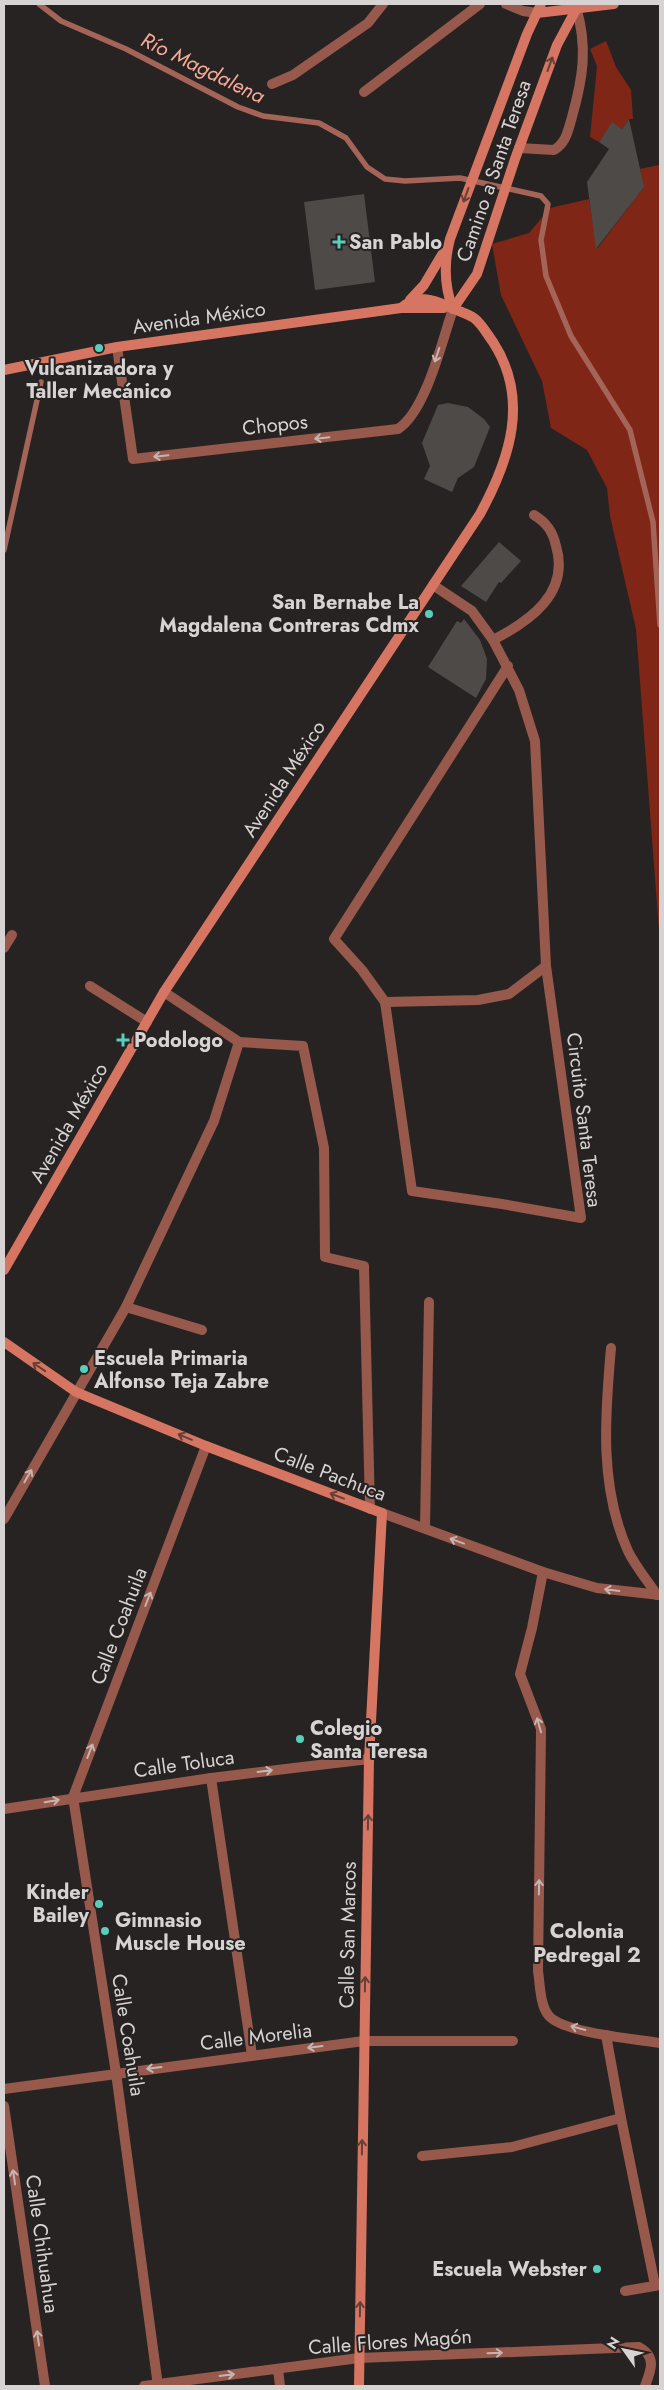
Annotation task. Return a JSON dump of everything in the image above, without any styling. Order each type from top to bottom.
[{"type":"street","points":[[272,84],[292,75],[368,23],[383,4]]},
{"type":"street","points":[[364,92],[480,4]]},
{"type":"street","points":[[506,4],[523,11],[539,8],[614,4]]},
{"type":"street","points":[[519,148],[554,150],[566,138],[582,83],[583,30],[578,5]]},
{"type":"street","name":"Camino a Santa Teresa","points":[[452,309],[477,274],[515,159],[557,46],[578,5]]},
{"type":"street","name":"Camino a Santa Teresa","points":[[410,300],[434,271],[450,239],[539,8]]},
{"type":"street","name":"Camino a Santa Teresa","points":[[450,239],[445,263],[448,295],[452,309]]},
{"type":"street","name":"Avenida México","points":[[4,1270],[164,992],[491,495],[511,440],[513,420],[512,398],[504,360],[482,326],[473,318],[439,302],[420,299],[410,300]]},
{"type":"street","points":[[401,308],[410,300]]},
{"type":"street","name":"Avenida México","points":[[4,370],[117,347],[401,308],[452,309]]},
{"type":"street","name":"Chopos","points":[[117,347],[133,459],[398,430],[413,416],[424,396],[452,309]]},
{"type":"street","points":[[493,640],[508,632],[534,613],[549,597],[557,583],[561,566],[555,538],[546,524],[534,516]]},
{"type":"street","name":"Circuito Santa Teresa","points":[[433,585],[472,611],[493,640],[508,666],[536,740],[546,966],[581,1218],[412,1191],[385,1002],[362,970],[334,939],[508,666]]},
{"type":"street","points":[[4,948],[12,935]]},
{"type":"street","points":[[385,1002],[478,1000],[509,994],[546,966]]},
{"type":"street","points":[[90,986],[147,1022]]},
{"type":"street","points":[[164,992],[239,1042],[303,1046],[324,1148],[325,1258],[364,1266],[370,1509]]},
{"type":"street","points":[[4,1519],[126,1306],[214,1121],[239,1042]]},
{"type":"street","points":[[425,1528],[429,1302]]},
{"type":"street","points":[[126,1306],[202,1330]]},
{"type":"street","name":"Calle Pachuca","points":[[4,1342],[76,1392],[206,1446],[382,1514],[543,1572],[597,1588],[659,1595]]},
{"type":"street","points":[[611,1348],[606,1404],[606,1447],[613,1511],[628,1552],[659,1595]]},
{"type":"street","name":"Calle Coahuila","points":[[157,2385],[116,2073],[73,1797],[206,1446]]},
{"type":"street","name":"Calle San Marcos","points":[[359,2386],[369,1759],[382,1514]]},
{"type":"street","points":[[543,1572],[532,1628],[520,1674],[541,1729],[538,1971],[543,2002],[548,2015],[558,2022],[606,2035],[660,2043]]},
{"type":"street","name":"Calle Toluca","points":[[4,1809],[73,1797],[211,1778],[369,1759]]},
{"type":"street","points":[[211,1778],[252,2055]]},
{"type":"street","points":[[606,2035],[621,2118],[658,2285],[625,2290]]},
{"type":"street","name":"Calle Morelia","points":[[4,2089],[364,2041],[514,2041]]},
{"type":"street","name":"Calle Chihuahua","points":[[4,2106],[46,2386]]},
{"type":"street","points":[[422,2156],[512,2146],[621,2118]]},
{"type":"street","name":"Calle Flores Magón","points":[[144,2386],[359,2358],[639,2347],[650,2357],[652,2366],[645,2386]]},
{"type":"street","points":[[278,2369],[280,2386]]},
{"type":"shaded area","points":[[606,41],[616,67],[631,90],[633,119],[629,119],[622,129],[612,123],[599,142],[590,137],[597,66],[590,49]]},
{"type":"shaded area","points":[[659,165],[660,944],[636,629],[610,516],[607,488],[587,450],[551,428],[542,381],[501,295],[492,244],[529,233],[550,208],[589,199],[597,249],[643,188],[640,169]]},
{"type":"building","points":[[629,119],[644,187],[596,249],[587,182],[609,149],[599,142],[612,122],[622,129]]},
{"type":"building","name":"San Pablo","points":[[364,194],[375,282],[315,290],[304,202]]},
{"type":"building","points":[[448,403],[468,407],[484,419],[490,427],[474,467],[458,478],[452,492],[424,479],[430,466],[422,443],[438,405]]},
{"type":"building","points":[[499,542],[521,561],[501,583],[499,582],[486,602],[461,586]]},
{"type":"building","points":[[464,619],[480,640],[487,659],[486,679],[476,698],[428,667],[457,621],[461,623]]},
{"type":"waterway","name":"Río Magdalena","points":[[39,4],[61,21],[126,49],[238,107],[263,116],[319,123],[346,138],[367,167],[385,179],[405,181],[460,178],[541,196],[548,204],[541,240],[546,276],[571,336],[630,430],[653,522],[660,625]]},
{"type":"waterway","points":[[4,550],[41,382]]},
{"type":"place","name":"San Pablo","points":[[339,242]]},
{"type":"place","name":"Vulcanizadora y Taller Mecánico","points":[[99,348]]},
{"type":"place","name":"San Bernabe La Magdalena Contreras Cdmx","points":[[429,614]]},
{"type":"place","name":"Podologo","points":[[123,1040]]},
{"type":"place","name":"Escuela Primaria Alfonso Teja Zabre","points":[[84,1369]]},
{"type":"place","name":"Colegio Santa Teresa","points":[[300,1739]]},
{"type":"place","name":"Kinder Bailey","points":[[99,1904]]},
{"type":"place","name":"Gimnasio Muscle House","points":[[105,1931]]},
{"type":"place","name":"Escuela Webster","points":[[597,2269]]},
{"type":"district","name":"Colonia Pedregal 2","points":[[587,1943]]}]
